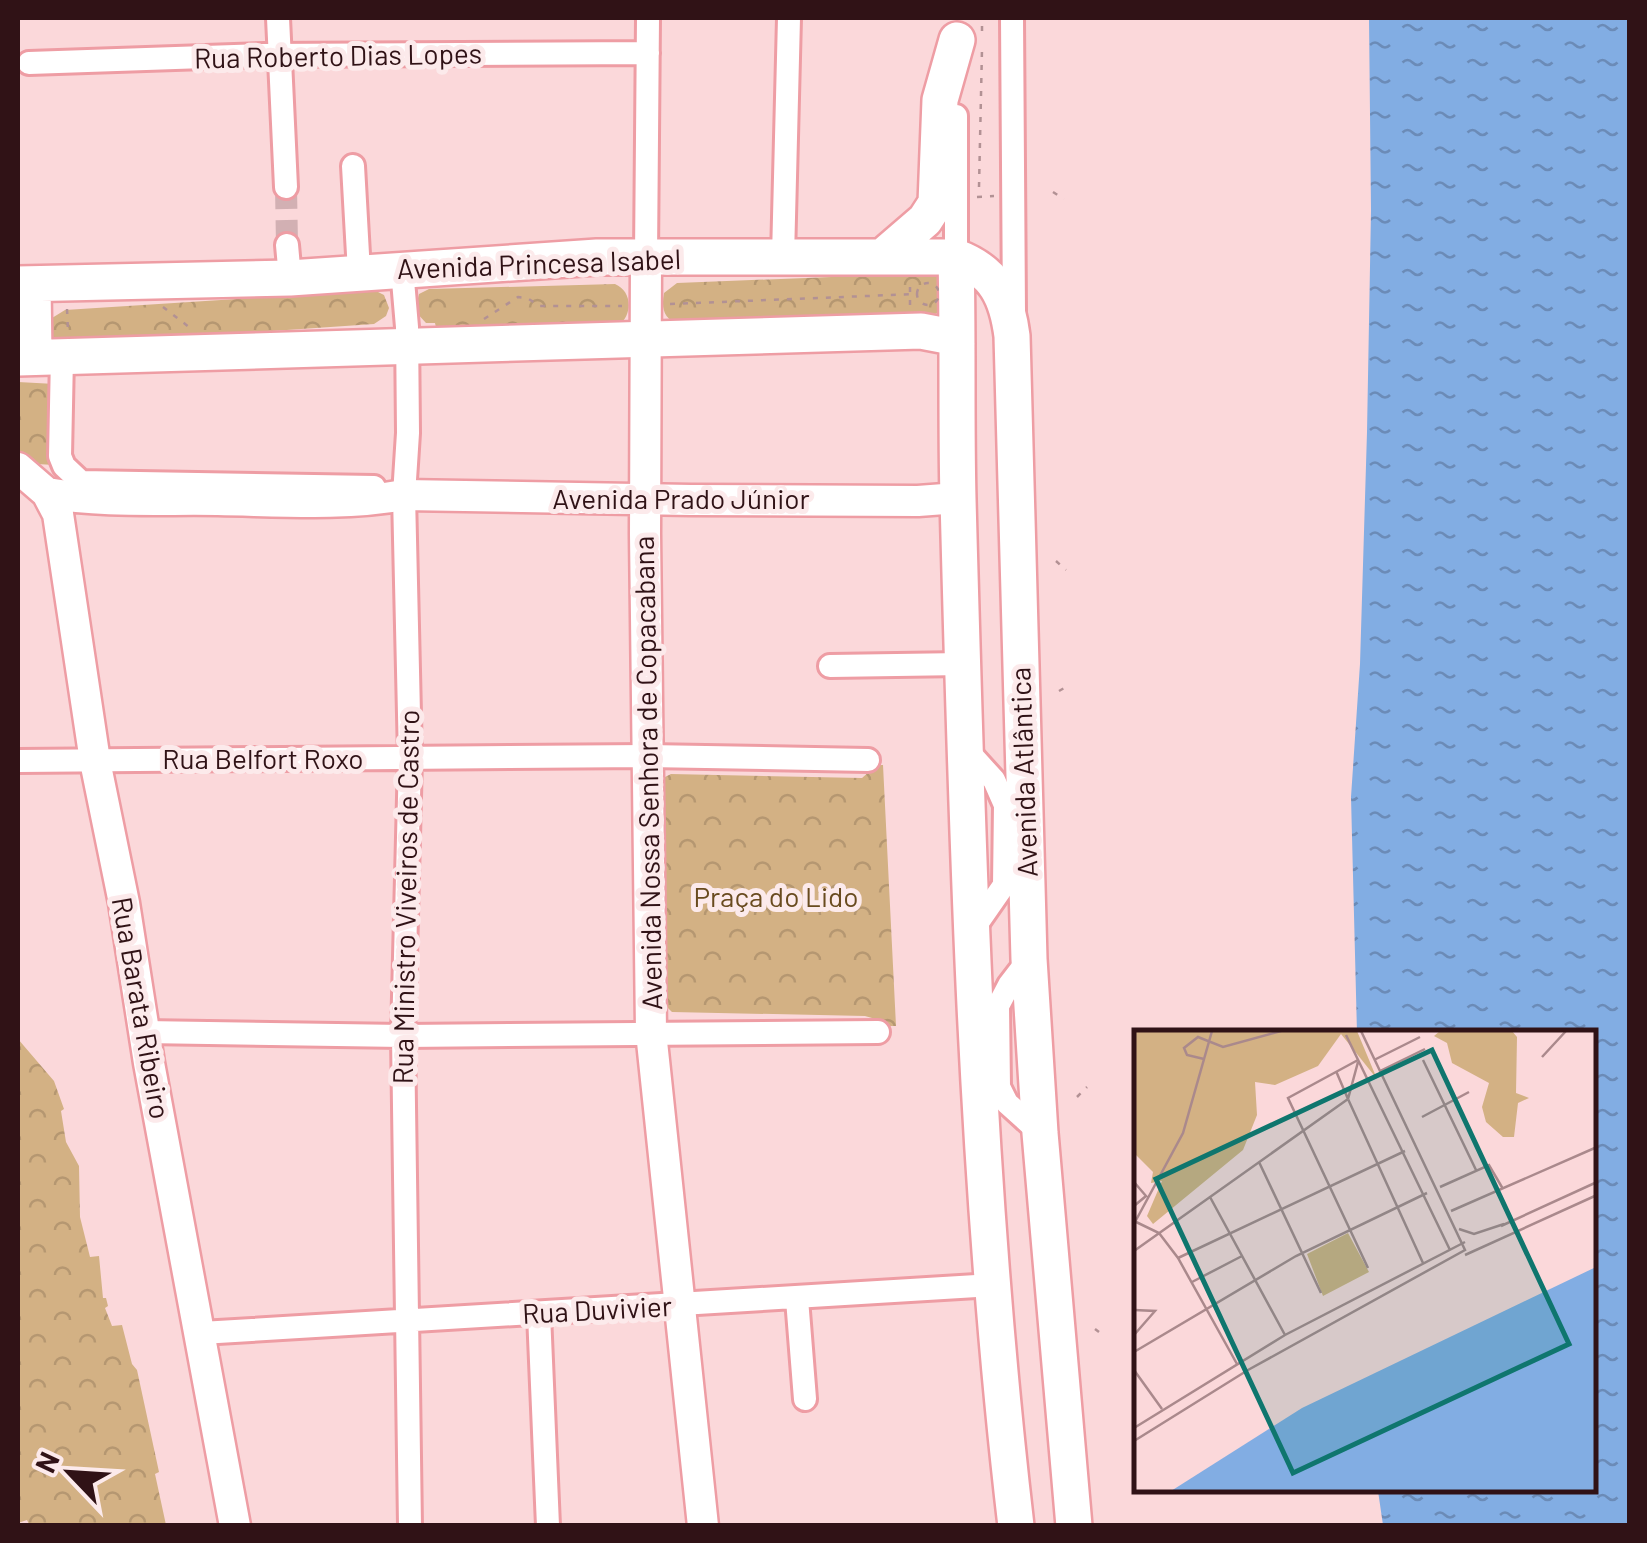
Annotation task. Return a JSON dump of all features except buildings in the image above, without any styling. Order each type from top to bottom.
[{"type":"highway","points":[[882,257],[925,220],[936,203],[940,100],[965,25]]},
{"type":"highway","name":"Avenida Princesa Isabel","points":[[25,284],[289,262],[359,272],[646,257],[956,257]]},
{"type":"highway","points":[[956,257],[983,270],[1000,289],[1009,311],[1012,336]]},
{"type":"highway","name":"Avenida Atlântica","points":[[956,257],[958,498],[972,931],[993,1285],[1016,1526]]},
{"type":"highway","points":[[25,284],[38,357],[921,331],[946,336],[957,344]]},
{"type":"highway","name":"Avenida Atlântica","points":[[1012,336],[1029,959],[1074,1526]]},
{"type":"highway","points":[[958,498],[980,492],[1016,465]]},
{"type":"main road","name":"Avenida Nossa Senhora de Copacabana","points":[[646,257],[651,1032],[703,1526]]},
{"type":"main road","points":[[18,468],[32,491]]},
{"type":"main road","name":"Avenida Prado Júnior","points":[[32,491],[77,498],[370,501],[404,495],[646,500],[958,498]]},
{"type":"main road","name":"Rua Barata Ribeiro","points":[[32,491],[58,514],[94,761],[124,903],[235,1526]]},
{"type":"street","points":[[278,18],[286,187]]},
{"type":"street","name":"Avenida Nossa Senhora de Copacabana","points":[[646,257],[648,18]]},
{"type":"street","points":[[783,257],[790,18]]},
{"type":"street","name":"Avenida Atlântica","points":[[1012,18],[1012,336]]},
{"type":"street","name":"Avenida Atlântica","points":[[956,257],[965,25]]},
{"type":"street","name":"Rua Roberto Dias Lopes","points":[[29,63],[648,53]]},
{"type":"street","points":[[353,166],[359,272]]},
{"type":"street","name":"Rua Ministro Viveiros de Castro","points":[[402,269],[408,345],[404,495],[410,758],[403,1036],[410,1526]]},
{"type":"street","name":"Avenida Prado Júnior","points":[[38,357],[60,456],[72,476],[90,483],[370,486],[404,495]]},
{"type":"street","points":[[830,666],[962,664]]},
{"type":"street","name":"Rua Belfort Roxo","points":[[18,762],[648,756],[868,760]]},
{"type":"street","points":[[144,1032],[403,1036],[878,1032]]},
{"type":"street","name":"Rua Duvivier","points":[[201,1334],[993,1285]]},
{"type":"street","points":[[797,1298],[805,1398]]},
{"type":"street","points":[[539,1314],[548,1526]]},
{"type":"path","points":[[965,25],[980,187],[992,187]]},
{"type":"path","points":[[1053,192],[1064,199]]},
{"type":"path","points":[[926,283],[934,285],[939,294],[936,302],[927,306],[916,297],[920,286],[926,283]]},
{"type":"path","points":[[158,305],[196,330]]},
{"type":"path","points":[[1056,561],[1066,570]]},
{"type":"path","points":[[1058,691],[1066,687]]},
{"type":"path","points":[[1077,1097],[1087,1087]]},
{"type":"path","points":[[1094,1329],[1104,1334]]},
{"type":"green space","points":[[932,273],[943,277],[941,312],[929,316],[679,324],[663,309],[664,293],[677,283]]},
{"type":"green space","points":[[615,284],[625,292],[629,303],[627,315],[619,325],[437,332],[435,323],[426,323],[415,311],[419,294],[429,289]]},
{"type":"green space","points":[[374,290],[384,295],[389,308],[386,316],[374,324],[64,345],[48,334],[52,318],[65,310]]},
{"type":"green space","points":[[18,382],[55,384],[55,465],[18,463]]},
{"type":"green space","name":"Praça do Lido","points":[[877,765],[883,765],[896,1026],[884,1026],[865,1016],[672,1012],[666,1006],[661,779],[671,774],[862,778]]},
{"type":"green space","points":[[18,1039],[54,1081],[64,1109],[61,1111],[66,1142],[79,1166],[80,1217],[90,1257],[99,1256],[103,1298],[108,1306],[105,1308],[112,1326],[122,1325],[137,1370],[166,1525],[30,1526],[27,1520],[18,1523]]},
{"type":"water","points":[[1369,18],[1629,18],[1629,1525],[1383,1525],[1378,1493],[1597,1493],[1597,1030],[1357,1030],[1351,797],[1360,664],[1371,211]]},
{"type":"tunnel","points":[[286,187],[287,245]]}]
